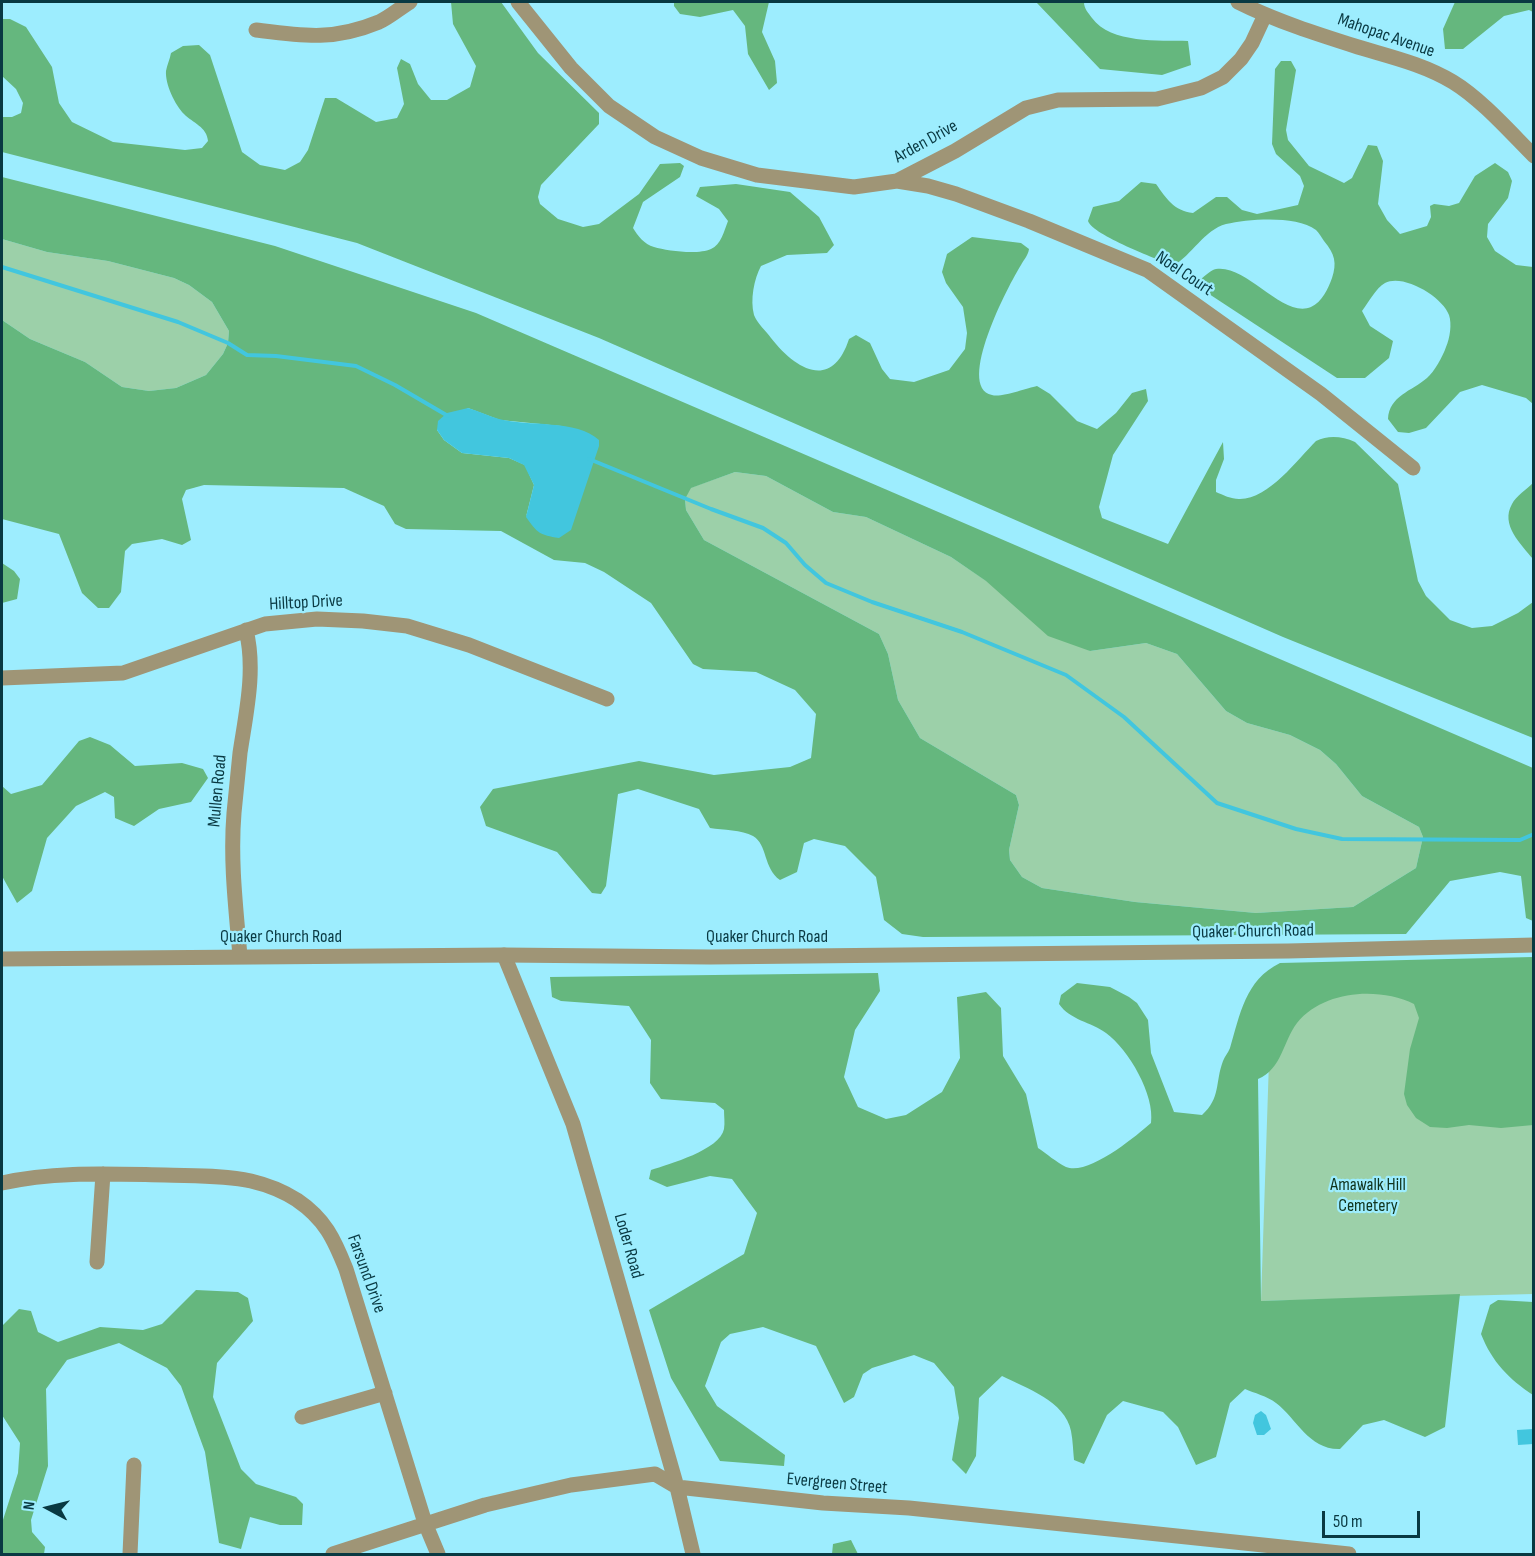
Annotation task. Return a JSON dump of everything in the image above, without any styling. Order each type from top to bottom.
[{"type":"street","points":[[256,30],[303,36],[338,35],[381,21],[410,2]]},
{"type":"street","name":"Arden Drive","points":[[518,2],[571,68],[609,106],[655,136],[701,158],[757,175],[854,187],[897,181],[955,151],[1026,108],[1058,100],[1157,99],[1201,88],[1223,77],[1241,59],[1252,43],[1265,15]]},
{"type":"street","name":"Mahopac Avenue","points":[[1238,2],[1265,15],[1421,65],[1454,82],[1491,113],[1533,156]]},
{"type":"street","name":"Noel Court","points":[[897,181],[956,194],[1029,221],[1147,270],[1321,394],[1413,468]]},
{"type":"street","name":"Hilltop Drive","points":[[2,678],[123,673],[264,624],[317,619],[407,626],[469,645],[607,699]]},
{"type":"street","name":"Mullen Road","points":[[240,956],[232,857],[234,815],[247,709],[251,650],[246,630]]},
{"type":"street","name":"Quaker Church Road","points":[[2,959],[504,955],[722,957],[1288,951],[1533,945]]},
{"type":"street","name":"Loder Road","points":[[504,955],[573,1124],[677,1487],[693,1554]]},
{"type":"street","points":[[97,1262],[103,1174]]},
{"type":"street","name":"Farsund Drive","points":[[2,1183],[32,1176],[103,1174],[204,1176],[249,1180],[274,1187],[297,1200],[319,1218],[335,1239],[425,1523],[438,1554]]},
{"type":"street","points":[[302,1417],[385,1393]]},
{"type":"street","points":[[130,1554],[134,1466]]},
{"type":"street","name":"Evergreen Street","points":[[333,1554],[485,1505],[571,1485],[656,1474],[677,1487],[823,1503],[909,1508],[1349,1554]]},
{"type":"green space","points":[[451,2],[501,2],[538,53],[599,113],[599,124],[541,185],[538,197],[540,204],[558,219],[583,227],[599,224],[639,194],[660,164],[680,163],[684,166],[680,177],[643,202],[633,228],[650,246],[691,252],[705,251],[717,244],[728,221],[719,209],[696,196],[700,187],[736,184],[790,192],[819,217],[834,245],[827,253],[787,255],[761,266],[753,296],[753,309],[757,321],[791,359],[802,366],[813,370],[823,370],[833,365],[842,355],[849,339],[856,335],[870,343],[882,369],[890,379],[914,382],[949,370],[965,349],[967,333],[963,307],[946,283],[942,272],[947,254],[972,237],[1021,243],[1029,249],[1006,292],[988,334],[979,374],[982,388],[996,396],[1037,386],[1050,394],[1077,421],[1097,429],[1116,413],[1132,393],[1146,389],[1148,401],[1113,455],[1099,507],[1102,518],[1168,544],[1223,442],[1224,459],[1216,480],[1216,492],[1239,499],[1250,498],[1271,486],[1316,441],[1335,437],[1355,442],[1398,484],[1418,581],[1426,596],[1450,620],[1472,628],[1492,626],[1518,613],[1533,602],[1533,738],[1283,637],[599,338],[357,243],[2,152],[2,117],[12,117],[21,113],[23,103],[16,89],[2,76],[2,19],[10,19],[26,27],[52,67],[59,103],[72,122],[113,142],[185,150],[202,148],[208,141],[205,132],[177,105],[166,76],[171,53],[183,46],[199,45],[210,55],[242,152],[260,165],[285,170],[300,162],[308,150],[325,98],[336,98],[376,122],[397,118],[404,104],[397,68],[401,59],[410,64],[418,84],[431,100],[447,100],[470,87],[476,66],[453,24]]},
{"type":"green space","points":[[674,2],[769,2],[762,32],[775,61],[777,83],[769,90],[748,54],[745,26],[733,10],[700,17],[680,14]]},
{"type":"green space","points":[[1036,2],[1084,2],[1085,9],[1092,18],[1111,32],[1136,39],[1188,41],[1191,65],[1162,75],[1100,69]]},
{"type":"green space","points":[[1455,2],[1533,2],[1533,12],[1529,10],[1504,16],[1463,49],[1445,49],[1443,29]]},
{"type":"green space","points":[[1281,61],[1291,61],[1296,70],[1286,130],[1288,140],[1309,166],[1344,183],[1352,178],[1368,145],[1377,146],[1383,161],[1378,204],[1387,220],[1400,234],[1427,226],[1431,217],[1430,206],[1434,204],[1449,206],[1459,203],[1475,176],[1495,163],[1508,172],[1512,181],[1508,198],[1488,224],[1487,237],[1495,251],[1516,265],[1533,267],[1533,404],[1526,398],[1482,385],[1460,392],[1426,428],[1409,433],[1398,432],[1388,419],[1392,405],[1432,372],[1445,351],[1450,331],[1450,319],[1445,308],[1431,294],[1412,284],[1402,281],[1385,283],[1375,292],[1362,311],[1370,326],[1393,341],[1389,358],[1365,378],[1337,378],[1206,292],[1201,279],[1216,269],[1228,270],[1289,305],[1300,309],[1315,305],[1329,286],[1335,263],[1331,250],[1316,230],[1307,225],[1285,220],[1226,224],[1211,232],[1173,266],[1113,240],[1088,221],[1093,207],[1119,201],[1141,182],[1156,184],[1167,199],[1186,212],[1193,213],[1216,197],[1227,197],[1242,210],[1257,214],[1298,205],[1304,186],[1300,176],[1276,154],[1272,144],[1275,69]]},
{"type":"green space","points":[[2,177],[275,246],[476,313],[1533,768],[1533,921],[1526,918],[1521,876],[1500,872],[1450,881],[1406,934],[923,937],[902,934],[884,920],[876,877],[845,846],[814,839],[804,843],[797,872],[780,880],[771,869],[758,840],[753,836],[738,831],[710,828],[699,809],[638,789],[618,794],[606,886],[601,894],[592,893],[557,852],[486,826],[480,807],[493,789],[639,761],[714,775],[790,767],[811,758],[816,714],[795,690],[756,672],[703,669],[693,664],[651,603],[604,572],[585,563],[554,560],[501,531],[406,529],[395,524],[384,506],[344,488],[204,485],[186,490],[182,499],[191,540],[182,545],[162,539],[132,544],[125,551],[121,592],[109,608],[98,608],[82,593],[59,534],[2,519],[2,320],[30,339],[85,362],[122,387],[149,391],[176,388],[206,375],[223,354],[228,343],[229,331],[212,302],[189,285],[174,278],[108,261],[47,252],[2,239]],"holes":[[[468,408],[500,420],[561,426],[526,517],[534,485],[525,465],[509,458],[462,453],[444,440],[437,430]],[[735,472],[766,476],[833,512],[866,517],[951,557],[986,581],[1048,636],[1090,651],[1146,643],[1177,654],[1226,711],[1247,723],[1290,735],[1320,750],[1336,764],[1362,796],[1419,827],[1423,837],[1416,868],[1353,907],[1256,913],[1135,902],[1042,888],[1022,877],[1010,860],[1009,850],[1019,805],[1016,795],[920,738],[898,700],[888,654],[879,634],[704,540],[686,510],[685,499],[691,488]]]},
{"type":"green space","points":[[2,239],[47,252],[108,261],[174,278],[189,285],[212,302],[229,331],[228,343],[223,354],[206,375],[176,388],[149,391],[122,387],[85,362],[30,339],[2,320]]},
{"type":"green space","points":[[735,472],[766,476],[833,512],[866,517],[951,557],[1090,651],[1146,643],[1177,654],[1226,711],[1247,723],[1290,735],[1320,750],[1336,764],[1362,796],[1419,827],[1423,837],[1416,868],[1353,907],[1256,913],[1135,902],[1042,888],[1022,877],[1010,860],[1009,850],[1019,805],[1016,795],[920,738],[898,700],[888,654],[879,634],[704,540],[686,510],[685,498],[690,488]]},
{"type":"green space","points":[[1533,483],[1533,559],[1510,527],[1509,512],[1514,501]]},
{"type":"green space","points":[[2,563],[14,571],[20,579],[17,599],[2,603]]},
{"type":"green space","points":[[90,737],[110,745],[135,766],[182,763],[203,769],[208,778],[191,802],[159,809],[134,826],[115,818],[114,797],[105,792],[76,806],[47,838],[32,891],[17,903],[2,876],[2,786],[11,794],[42,785],[79,741]]},
{"type":"green space","points":[[1533,957],[1533,1125],[1501,1128],[1469,1125],[1447,1128],[1430,1127],[1416,1118],[1407,1105],[1404,1094],[1410,1049],[1419,1018],[1414,1004],[1385,995],[1352,995],[1337,998],[1308,1012],[1292,1030],[1272,1069],[1258,1079],[1261,1301],[1460,1294],[1445,1427],[1425,1437],[1384,1420],[1363,1425],[1340,1449],[1329,1448],[1312,1439],[1276,1403],[1245,1389],[1230,1403],[1216,1457],[1196,1465],[1178,1427],[1163,1412],[1123,1401],[1107,1415],[1084,1464],[1074,1460],[1071,1431],[1061,1411],[1033,1391],[1002,1376],[979,1398],[976,1456],[966,1474],[952,1460],[959,1418],[954,1387],[934,1363],[914,1355],[872,1368],[863,1374],[854,1397],[844,1403],[816,1346],[763,1327],[730,1334],[721,1342],[705,1386],[717,1406],[785,1455],[784,1466],[720,1461],[671,1378],[649,1310],[744,1254],[757,1213],[732,1179],[710,1176],[667,1187],[649,1179],[651,1170],[704,1150],[720,1137],[724,1129],[724,1110],[715,1103],[661,1099],[650,1083],[651,1040],[629,1006],[561,1001],[552,997],[550,977],[878,973],[880,991],[855,1030],[844,1077],[858,1107],[886,1119],[906,1115],[942,1092],[960,1058],[957,997],[986,992],[1001,1008],[1003,1056],[1026,1094],[1038,1148],[1062,1165],[1075,1168],[1086,1166],[1111,1154],[1151,1123],[1149,1100],[1145,1087],[1123,1050],[1106,1033],[1069,1014],[1059,1004],[1061,995],[1077,983],[1110,987],[1137,1003],[1148,1020],[1151,1053],[1174,1112],[1202,1115],[1215,1096],[1223,1061],[1230,1048],[1241,1011],[1251,989],[1268,970],[1280,963]]},
{"type":"green space","name":"Amawalk Hill Cemetery","points":[[1438,963],[1533,1108],[1533,1294],[1261,1301],[1272,971]]},
{"type":"green space","points":[[196,1290],[238,1292],[248,1298],[253,1321],[217,1363],[213,1397],[241,1469],[256,1484],[296,1497],[303,1504],[302,1525],[280,1525],[250,1517],[241,1549],[219,1543],[205,1452],[181,1386],[167,1368],[119,1343],[67,1360],[46,1389],[48,1466],[31,1520],[32,1532],[45,1547],[44,1554],[2,1554],[2,1523],[18,1473],[20,1443],[2,1415],[2,1326],[19,1309],[31,1311],[38,1332],[58,1342],[100,1327],[143,1330],[162,1324]]},
{"type":"green space","points":[[1498,1300],[1533,1302],[1533,1395],[1502,1369],[1490,1353],[1481,1334],[1490,1305]]},
{"type":"green space","points":[[851,1540],[858,1554],[832,1554],[833,1544]]},
{"type":"water","points":[[468,408],[499,419],[578,429],[590,433],[599,440],[571,530],[559,538],[553,537],[536,530],[526,517],[534,485],[524,465],[509,458],[462,453],[444,440],[437,430],[438,421],[447,413]]},
{"type":"water","points":[[1261,1411],[1266,1415],[1271,1429],[1264,1435],[1257,1435],[1253,1423],[1255,1415]]},
{"type":"water","points":[[1533,1429],[1533,1444],[1518,1445],[1517,1430]]},
{"type":"waterway","points":[[2,267],[178,322],[228,343],[247,355],[276,356],[356,366],[395,385],[448,416]]},
{"type":"waterway","points":[[589,459],[763,528],[786,543],[805,565],[826,583],[872,602],[962,632],[1066,675],[1124,717],[1217,803],[1296,829],[1342,839],[1520,840],[1534,834]]}]
